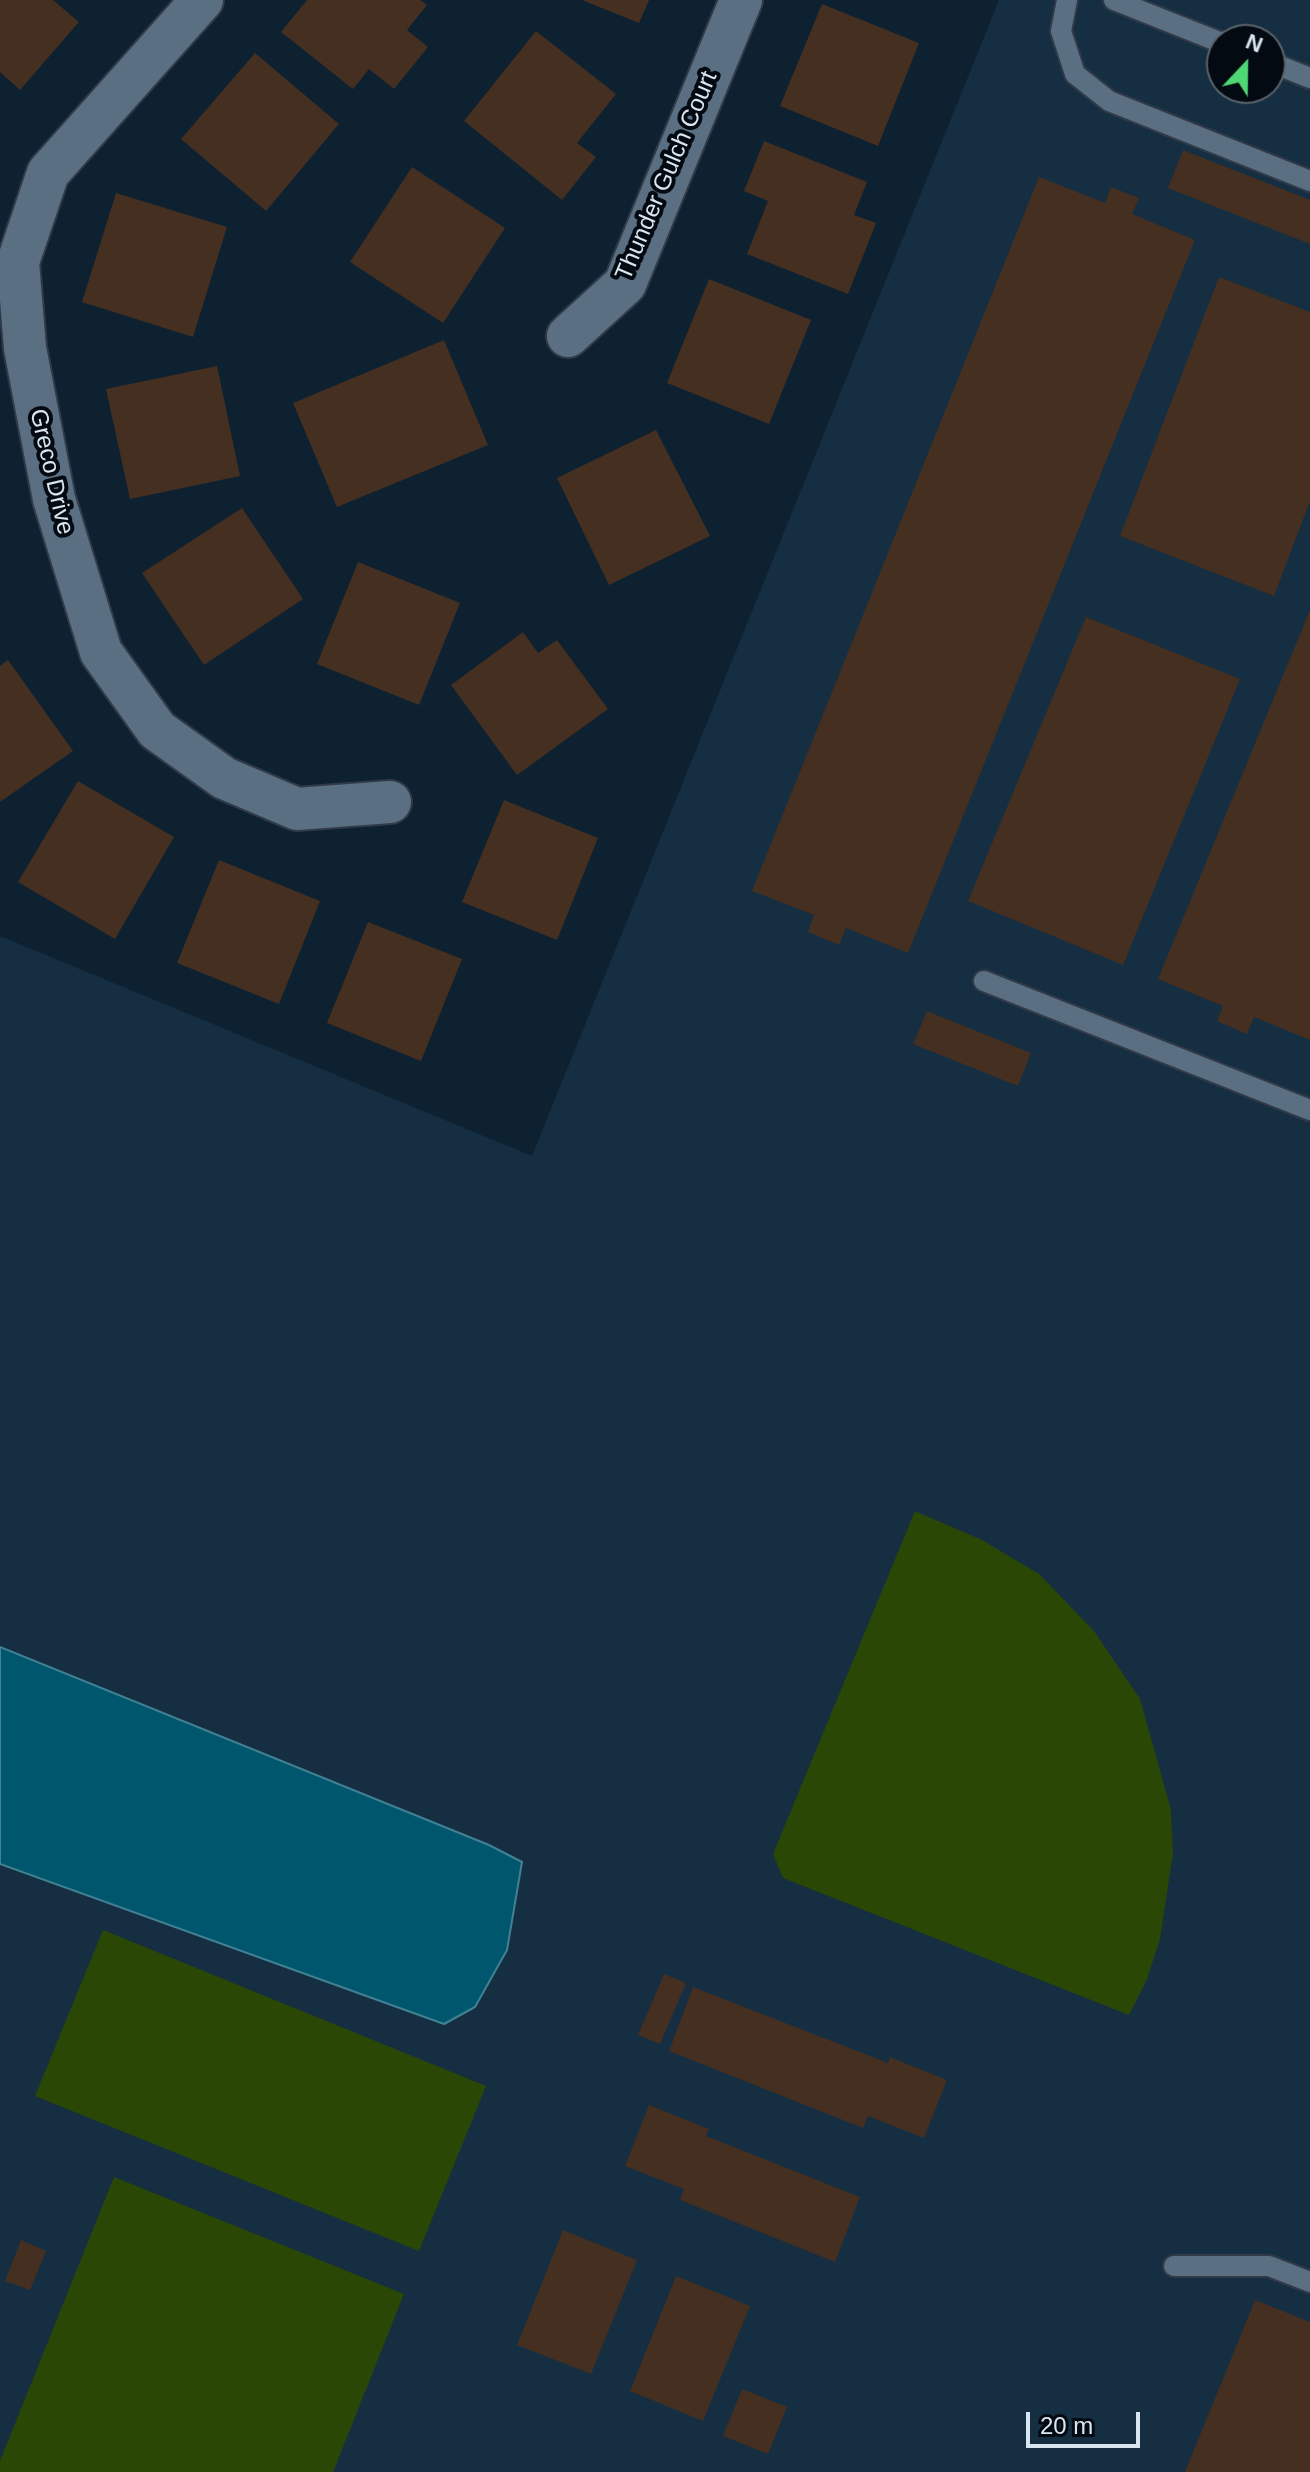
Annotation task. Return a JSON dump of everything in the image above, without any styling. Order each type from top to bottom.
[{"type":"street","name":"Greco Drive","points":[[202,0],[48,173],[18,262],[25,348],[54,499],[101,652],[157,730],[224,778],[297,809],[390,802]]},
{"type":"street","name":"Thunder Gulch Court","points":[[568,336],[625,284],[741,0]]},
{"type":"lane","points":[[1067,0],[1061,31],[1075,74],[1109,101],[1310,181]]},
{"type":"lane","points":[[1114,0],[1206,37]]},
{"type":"lane","points":[[1286,68],[1310,78]]},
{"type":"lane","points":[[984,981],[1310,1110]]},
{"type":"lane","points":[[1174,2266],[1269,2266],[1310,2282]]},
{"type":"shaded area","points":[[999,0],[1310,0],[1310,2472],[0,2472],[0,936],[532,1156]]},
{"type":"shaded area","points":[[0,1647],[489,1845],[522,1862],[507,1950],[475,2007],[444,2024],[0,1864]]},
{"type":"green space","points":[[915,1511],[982,1540],[1039,1574],[1094,1631],[1140,1699],[1171,1810],[1173,1853],[1160,1939],[1147,1979],[1129,2015],[783,1878],[773,1854]]},
{"type":"green space","points":[[103,1930],[486,2086],[419,2251],[35,2096]]},
{"type":"green space","points":[[114,2177],[404,2294],[333,2472],[0,2472],[0,2461]]},
{"type":"building","points":[[0,0],[53,0],[79,22],[20,90],[0,72]]},
{"type":"building","points":[[307,0],[420,0],[427,5],[407,30],[428,47],[394,89],[369,69],[353,89],[281,32]]},
{"type":"building","points":[[582,0],[649,0],[639,23]]},
{"type":"building","points":[[822,4],[919,43],[878,146],[780,106]]},
{"type":"building","points":[[536,31],[616,94],[577,143],[596,157],[562,200],[464,121]]},
{"type":"building","points":[[255,53],[339,124],[266,211],[181,139]]},
{"type":"building","points":[[764,141],[867,182],[854,215],[876,223],[848,294],[747,254],[768,201],[744,191]]},
{"type":"building","points":[[1183,150],[1310,200],[1310,244],[1168,188]]},
{"type":"building","points":[[412,167],[505,228],[443,323],[350,262]]},
{"type":"building","points":[[1039,177],[1105,203],[1111,187],[1139,198],[1132,214],[1195,240],[908,953],[846,928],[839,945],[808,932],[814,915],[752,891]]},
{"type":"building","points":[[116,193],[227,227],[193,337],[82,302]]},
{"type":"building","points":[[1219,277],[1310,312],[1310,501],[1274,596],[1120,536]]},
{"type":"building","points":[[709,279],[811,320],[769,424],[667,383]]},
{"type":"building","points":[[444,340],[488,445],[337,507],[293,403]]},
{"type":"building","points":[[217,366],[240,476],[130,499],[106,389]]},
{"type":"building","points":[[656,430],[710,536],[609,585],[557,478]]},
{"type":"building","points":[[242,508],[303,599],[204,665],[142,573]]},
{"type":"building","points":[[358,562],[460,603],[419,705],[317,664]]},
{"type":"building","points":[[1310,610],[1310,1040],[1254,1017],[1247,1034],[1217,1021],[1223,1006],[1158,979]]},
{"type":"building","points":[[1086,617],[1240,679],[1123,965],[968,901]]},
{"type":"building","points":[[523,632],[538,653],[557,640],[608,709],[517,775],[451,685]]},
{"type":"building","points":[[8,660],[73,751],[0,802],[0,666]]},
{"type":"building","points":[[78,781],[174,837],[115,939],[18,882]]},
{"type":"building","points":[[504,800],[598,838],[557,940],[462,902]]},
{"type":"building","points":[[219,860],[320,901],[279,1004],[177,963]]},
{"type":"building","points":[[368,922],[462,959],[421,1061],[327,1023]]},
{"type":"building","points":[[927,1011],[1031,1053],[1018,1086],[913,1044]]},
{"type":"building","points":[[664,1974],[686,1983],[660,2044],[638,2035]]},
{"type":"building","points":[[693,1987],[888,2063],[890,2057],[947,2080],[924,2138],[868,2116],[863,2128],[669,2051]]},
{"type":"building","points":[[649,2105],[709,2129],[706,2136],[860,2197],[835,2262],[680,2200],[684,2189],[625,2166]]},
{"type":"building","points":[[563,2230],[637,2260],[591,2374],[517,2345]]},
{"type":"building","points":[[21,2240],[46,2251],[30,2290],[5,2281]]},
{"type":"building","points":[[676,2276],[750,2306],[703,2421],[630,2391]]},
{"type":"building","points":[[1255,2300],[1310,2322],[1310,2472],[1185,2472]]},
{"type":"building","points":[[742,2389],[787,2407],[768,2454],[723,2436]]}]
